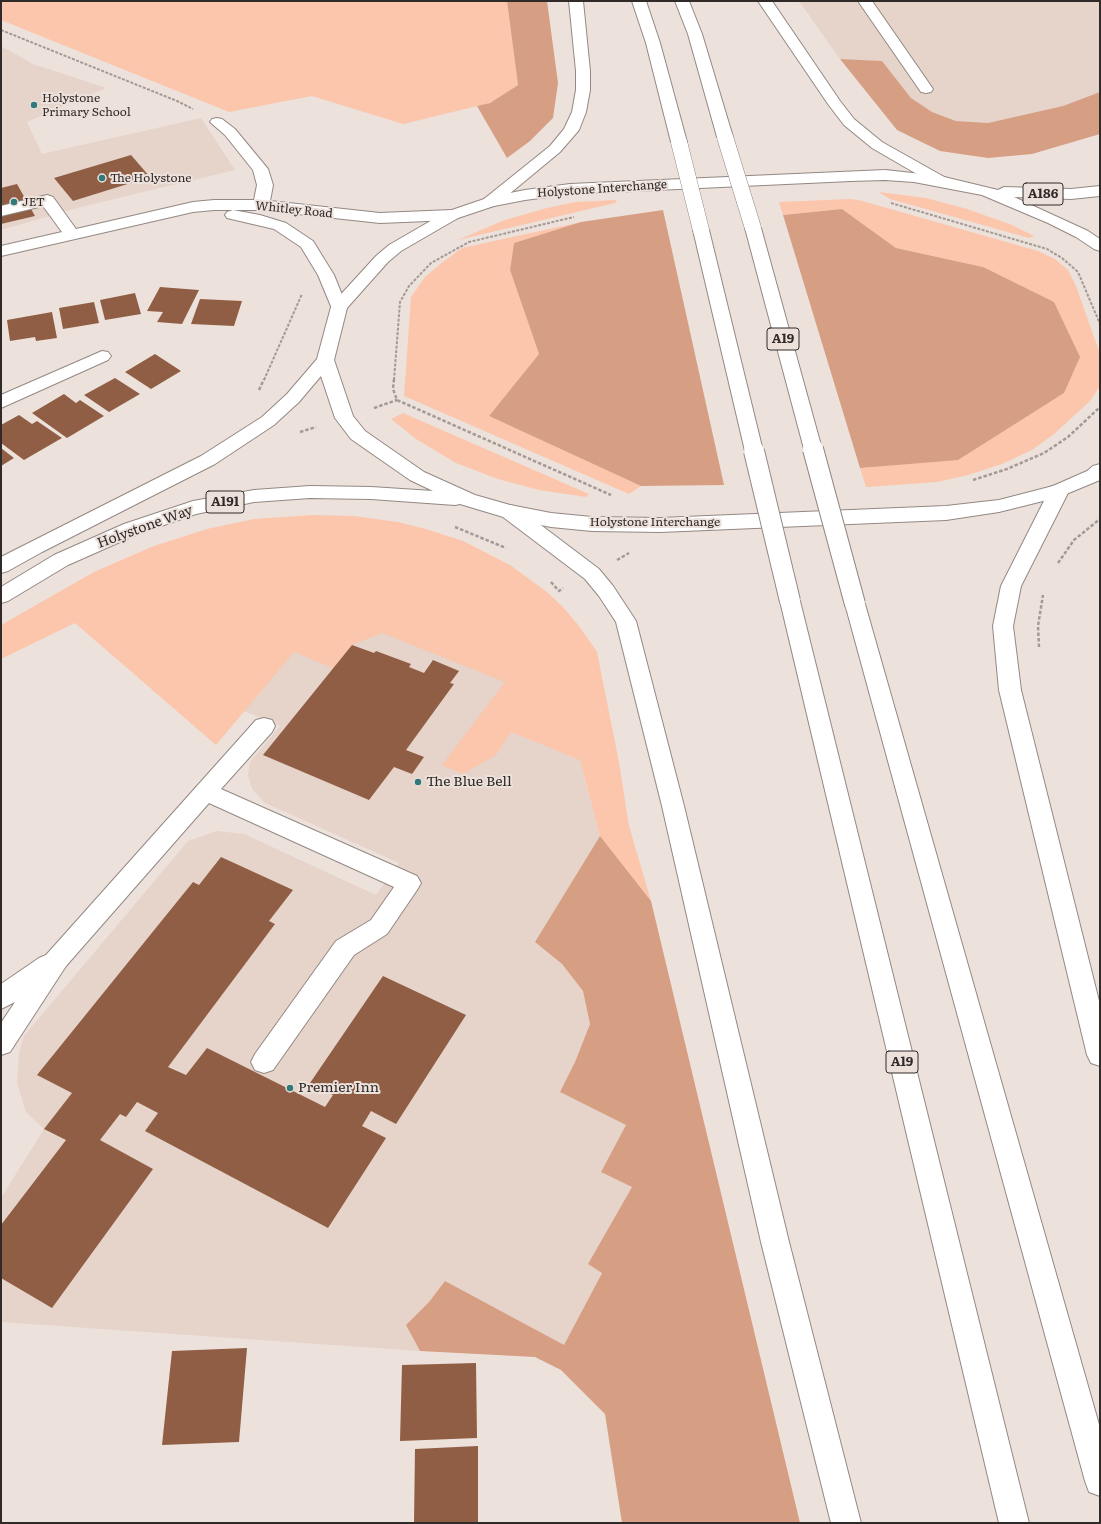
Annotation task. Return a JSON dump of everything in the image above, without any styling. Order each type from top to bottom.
[{"type":"main road","points":[[490,202],[555,149],[571,130],[579,112],[584,90],[576,1]]},
{"type":"main road","name":"A19","points":[[639,1],[653,43],[701,230],[1014,1523]]},
{"type":"main road","name":"A19","points":[[682,1],[695,34],[753,228],[812,449],[1100,1481]]},
{"type":"main road","points":[[765,1],[835,104],[849,122],[877,145],[940,181]]},
{"type":"main road","points":[[865,1],[926,89]]},
{"type":"main road","points":[[218,122],[230,132],[260,169],[265,185],[261,205]]},
{"type":"main road","name":"Holystone Interchange","points":[[1098,473],[1059,491],[999,506],[946,513],[630,525],[592,524],[551,520],[510,512],[468,500],[417,476],[385,456],[358,435],[344,418],[325,360],[338,307],[382,259],[430,227],[452,215],[490,202],[524,195],[570,189],[885,175],[940,181],[986,191],[1054,220],[1082,234],[1100,246]]},
{"type":"main road","name":"A186","points":[[986,191],[1063,194],[1100,191]]},
{"type":"main road","points":[[1,211],[47,200],[72,234]]},
{"type":"main road","name":"Whitley Road","points":[[1,251],[192,207],[214,205],[261,205],[365,217],[452,215]]},
{"type":"main road","name":"Whitley Road","points":[[138,220],[215,214],[239,216],[280,226],[307,244],[326,275],[338,307]]},
{"type":"main road","points":[[5,395],[102,356]]},
{"type":"main road","name":"Holystone Way","points":[[1,566],[35,547],[208,460],[268,421],[293,398],[325,360]]},
{"type":"main road","points":[[1059,491],[1012,586],[1003,626],[1010,690],[1100,1055]]},
{"type":"main road","name":"Holystone Way","points":[[1,596],[68,557],[131,529],[193,508],[254,496],[310,492],[371,493],[468,500]]},
{"type":"main road","points":[[510,512],[592,574],[606,591],[626,621],[671,798],[775,1242],[846,1523]]},
{"type":"main road","points":[[1,1044],[57,959],[264,726]]},
{"type":"main road","points":[[206,792],[409,882],[379,927],[345,948],[264,1062]]},
{"type":"main road","points":[[1,998],[57,959]]},
{"type":"path","points":[[1,30],[177,101],[218,122]]},
{"type":"path","points":[[889,203],[1047,249],[1062,258],[1082,277],[1100,324]]},
{"type":"path","points":[[581,215],[462,245],[431,263],[408,286],[400,302],[393,389],[397,400],[411,407],[615,496]]},
{"type":"path","points":[[256,397],[303,292]]},
{"type":"path","points":[[969,480],[1007,469],[1044,453],[1068,437],[1100,406]]},
{"type":"path","points":[[1056,568],[1074,540],[1100,519]]},
{"type":"path","points":[[452,526],[475,534],[510,550]]},
{"type":"path","points":[[549,580],[559,591]]},
{"type":"path","points":[[1039,649],[1038,626],[1043,593]]},
{"type":"shaded area","points":[[1,1],[507,1],[518,85],[490,103],[403,124],[312,96],[229,112],[1,20]]},
{"type":"shaded area","points":[[507,1],[547,1],[558,83],[553,118],[530,141],[507,158],[477,106],[490,103],[518,85]]},
{"type":"shaded area","points":[[799,1],[1100,1],[1100,92],[1063,106],[988,123],[956,121],[932,112],[911,98],[882,61],[840,59]]},
{"type":"shaded area","points":[[1,46],[33,64],[106,88],[27,122],[42,154],[201,118],[235,170],[81,207],[1,230]]},
{"type":"shaded area","points":[[840,59],[882,61],[911,98],[932,112],[956,121],[988,123],[1063,106],[1100,92],[1100,134],[1032,154],[988,158],[940,151],[897,130]]},
{"type":"shaded area","points":[[879,192],[926,198],[967,209],[1012,225],[1034,236],[1029,238],[890,199]]},
{"type":"shaded area","points":[[849,199],[859,200],[1038,251],[1055,259],[1068,270],[1076,286],[1100,354],[1100,386],[1090,401],[1054,434],[1032,450],[1002,464],[968,475],[937,482],[866,487],[860,468],[958,459],[1064,393],[983,267],[896,248],[842,209],[783,215],[779,202]]},
{"type":"shaded area","points":[[617,200],[615,203],[458,240],[502,221],[543,209],[575,202]]},
{"type":"shaded area","points":[[842,209],[896,248],[983,267],[1054,302],[1080,357],[1064,393],[958,460],[860,468],[783,215]]},
{"type":"shaded area","points":[[663,210],[724,485],[641,486],[489,416],[539,354],[510,270],[514,243],[581,222]]},
{"type":"shaded area","points":[[581,222],[514,243],[510,270],[539,354],[489,416],[641,486],[629,494],[404,396],[411,297],[425,277],[462,248]]},
{"type":"shaded area","points":[[403,413],[589,494],[586,497],[539,490],[498,479],[456,463],[416,439],[391,419]]},
{"type":"shaded area","points":[[313,515],[354,516],[398,522],[463,541],[510,565],[547,592],[563,607],[579,626],[597,652],[619,762],[629,826],[651,901],[600,836],[580,760],[511,732],[496,755],[463,774],[442,765],[505,682],[382,633],[352,645],[333,668],[294,652],[216,745],[75,623],[1,659],[1,625],[94,572],[154,546],[207,529],[254,519]]},
{"type":"shaded area","name":"Premier Inn","points":[[430,566],[580,760],[600,836],[535,942],[562,964],[583,991],[590,1024],[575,1062],[560,1092],[626,1125],[601,1172],[632,1187],[588,1264],[602,1272],[564,1346],[445,1281],[429,1302],[406,1325],[420,1351],[1,1322],[1,1198],[44,1129],[26,1112],[17,1083],[19,1053],[24,1036],[188,841],[217,831],[244,834],[376,895],[399,863],[265,803],[252,789],[248,775],[250,762],[280,726],[244,711],[216,745],[99,642]]},
{"type":"shaded area","points":[[600,836],[651,901],[800,1523],[622,1523],[605,1414],[561,1370],[535,1357],[420,1351],[406,1325],[429,1302],[445,1281],[564,1345],[602,1273],[588,1264],[632,1187],[601,1172],[626,1125],[560,1092],[575,1062],[590,1024],[583,991],[562,964],[535,942]]},
{"type":"building","name":"The Holystone","points":[[131,155],[150,177],[73,201],[54,178]]},
{"type":"building","name":"JET","points":[[17,184],[35,216],[1,224],[1,188]]},
{"type":"building","points":[[160,287],[199,290],[182,324],[157,322],[163,312],[147,311]]},
{"type":"building","points":[[135,293],[141,314],[105,320],[100,300]]},
{"type":"building","points":[[200,299],[242,301],[234,326],[191,324]]},
{"type":"building","points":[[94,302],[99,323],[63,329],[59,308]]},
{"type":"building","points":[[52,312],[57,338],[36,341],[35,337],[10,341],[7,320]]},
{"type":"building","points":[[155,354],[181,371],[151,389],[125,372]]},
{"type":"building","points":[[115,378],[140,394],[109,412],[84,395]]},
{"type":"building","points":[[64,394],[76,403],[80,400],[104,416],[67,438],[32,413]]},
{"type":"building","points":[[19,415],[32,424],[37,421],[62,438],[24,460],[1,443],[1,425]]},
{"type":"building","points":[[1,448],[14,458],[1,466]]},
{"type":"building","points":[[352,645],[374,653],[376,651],[411,664],[409,667],[424,673],[433,660],[459,671],[450,683],[454,684],[406,750],[424,757],[412,774],[394,767],[369,800],[263,755]]},
{"type":"building","points":[[221,857],[293,890],[269,921],[275,924],[168,1067],[186,1075],[207,1048],[325,1107],[333,1095],[310,1083],[383,976],[466,1015],[396,1124],[371,1111],[362,1126],[386,1138],[328,1228],[145,1131],[158,1113],[137,1102],[126,1117],[120,1114],[100,1140],[153,1169],[52,1308],[1,1278],[1,1225],[66,1140],[44,1129],[72,1093],[37,1075],[193,882],[199,885]]},
{"type":"building","points":[[247,1348],[239,1442],[162,1445],[172,1351]]},
{"type":"building","points":[[476,1363],[477,1438],[400,1441],[402,1365]]},
{"type":"building","points":[[478,1446],[478,1523],[414,1523],[415,1449]]},
{"type":"place","name":"Holystone Primary School","points":[[34,105]]},
{"type":"place","name":"The Holystone","points":[[102,178]]},
{"type":"place","name":"JET","points":[[14,202]]},
{"type":"place","name":"The Blue Bell","points":[[418,782]]},
{"type":"place","name":"Premier Inn","points":[[290,1088]]}]
